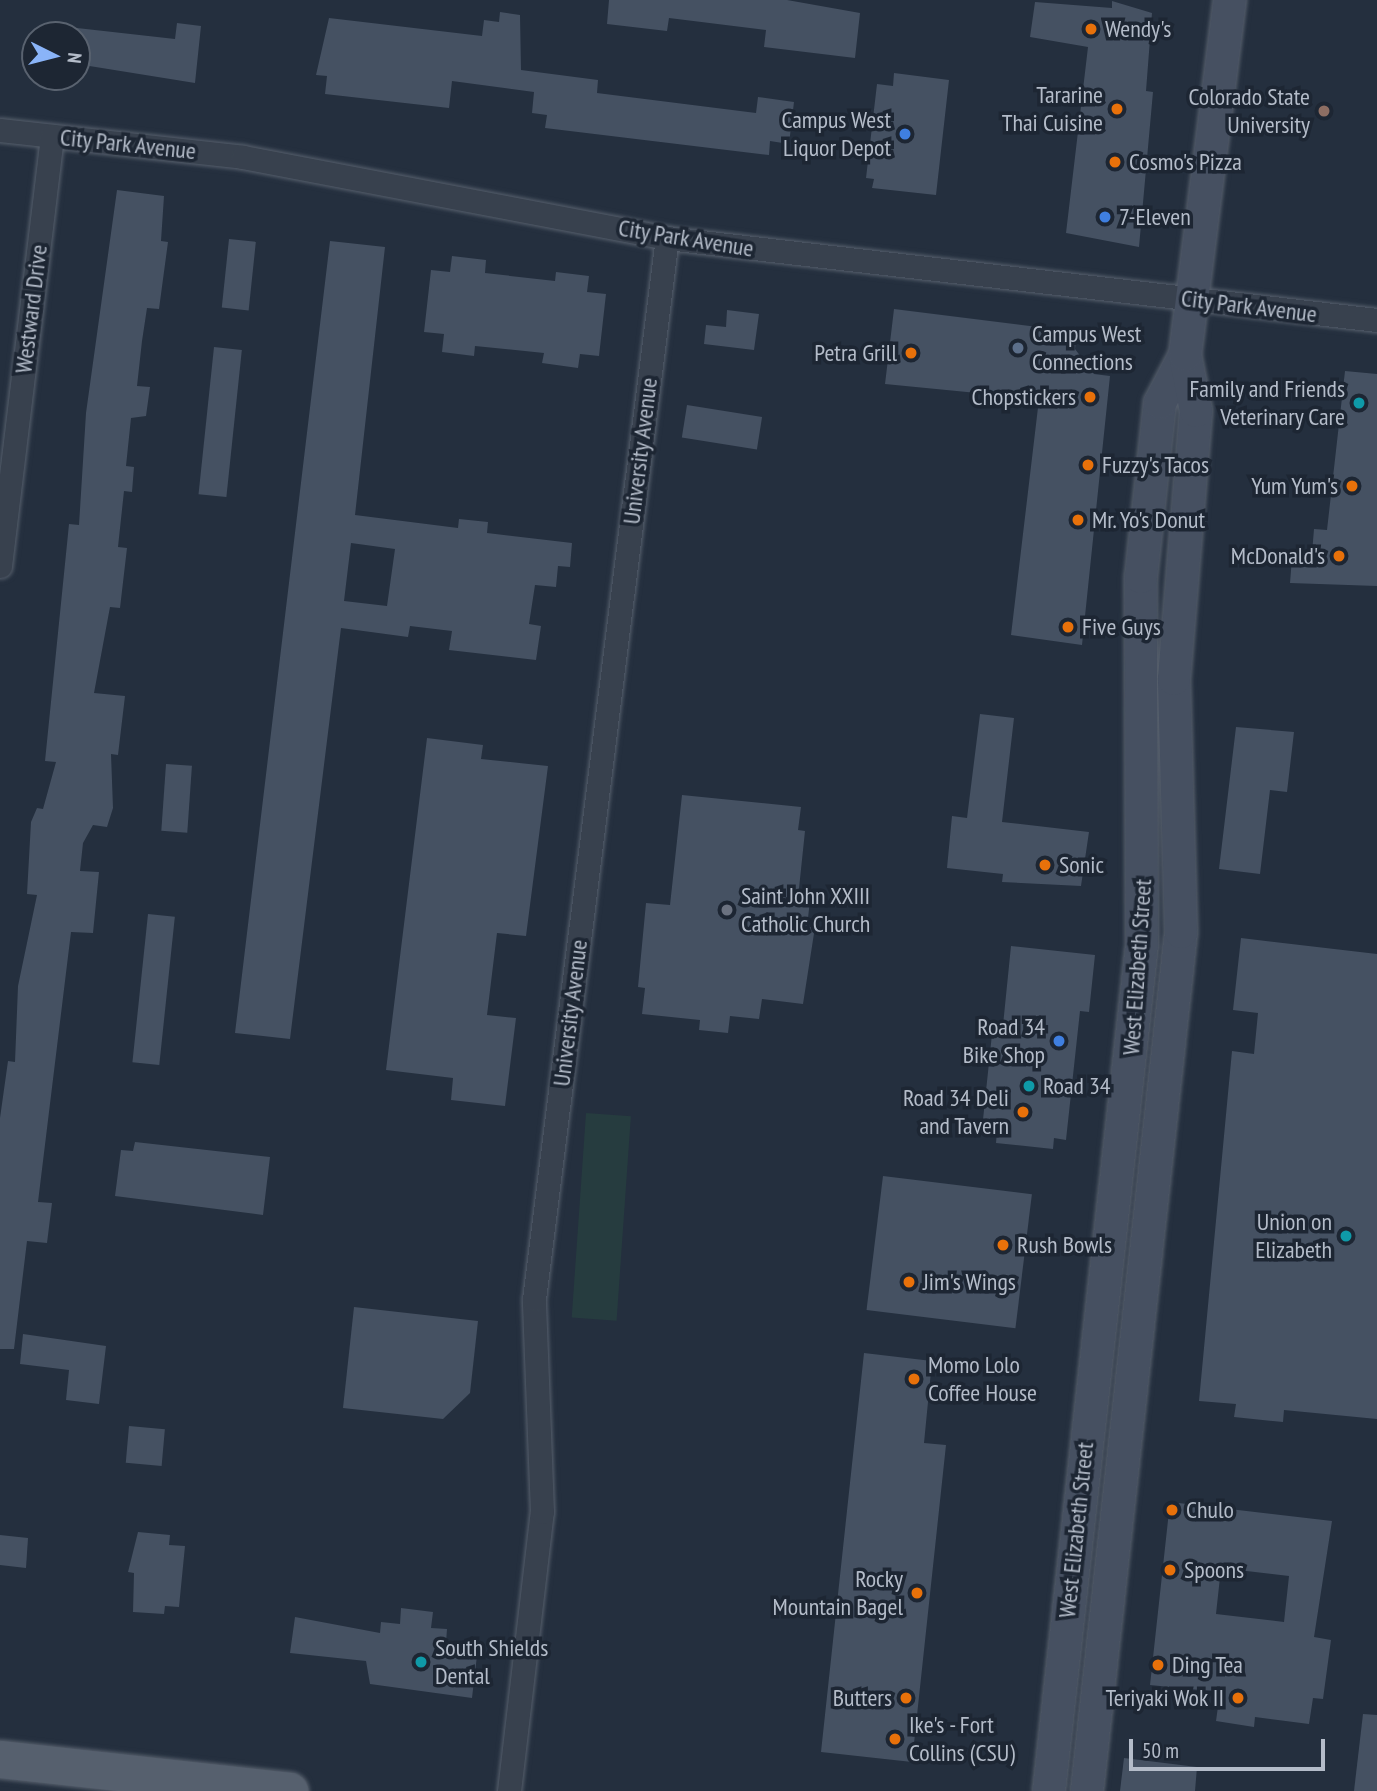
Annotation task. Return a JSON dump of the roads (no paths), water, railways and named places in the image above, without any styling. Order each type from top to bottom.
[{"type":"main road","name":"West Elizabeth Street","points":[[1087,1791],[1181,932],[1175,666],[1196,411],[1185,355],[1230,0]]},
{"type":"main road","name":"West Elizabeth Street","points":[[1049,1791],[1142,945],[1141,577],[1160,403],[1185,355]]},
{"type":"main road","points":[[0,1759],[289,1791]]},
{"type":"street","name":"City Park Avenue","points":[[0,130],[243,156],[667,238],[1377,320]]},
{"type":"street","name":"Westward Drive","points":[[0,566],[52,136]]},
{"type":"street","name":"University Avenue","points":[[509,1791],[542,1512],[534,1299],[667,238]]},
{"type":"place","name":"Wendy's","points":[[1091,29]]},
{"type":"place","name":"Tararine Thai Cuisine","points":[[1117,109]]},
{"type":"place","name":"Colorado State University","points":[[1324,111]]},
{"type":"place","name":"Campus West Liquor Depot","points":[[905,134]]},
{"type":"place","name":"Cosmo's Pizza","points":[[1115,162]]},
{"type":"place","name":"7-Eleven","points":[[1105,217]]},
{"type":"place","name":"Campus West Connections","points":[[1018,348]]},
{"type":"place","name":"Petra Grill","points":[[911,353]]},
{"type":"place","name":"Chopstickers","points":[[1090,397]]},
{"type":"place","name":"Family and Friends Veterinary Care","points":[[1359,403]]},
{"type":"place","name":"Fuzzy's Tacos","points":[[1088,465]]},
{"type":"place","name":"Yum Yum's","points":[[1352,486]]},
{"type":"place","name":"Mr. Yo's Donut","points":[[1078,520]]},
{"type":"place","name":"McDonald's","points":[[1339,556]]},
{"type":"place","name":"Five Guys","points":[[1068,627]]},
{"type":"place","name":"Sonic","points":[[1045,865]]},
{"type":"place","name":"Saint John XXIII Catholic Church","points":[[727,910]]},
{"type":"place","name":"Road 34 Bike Shop","points":[[1059,1041]]},
{"type":"place","name":"Road 34","points":[[1029,1086]]},
{"type":"place","name":"Road 34 Deli and Tavern","points":[[1023,1112]]},
{"type":"place","name":"Union on Elizabeth","points":[[1346,1236]]},
{"type":"place","name":"Rush Bowls","points":[[1003,1245]]},
{"type":"place","name":"Jim's Wings","points":[[909,1282]]},
{"type":"place","name":"Momo Lolo Coffee House","points":[[914,1379]]},
{"type":"place","name":"Chulo","points":[[1172,1510]]},
{"type":"place","name":"Spoons","points":[[1170,1570]]},
{"type":"place","name":"Rocky Mountain Bagel","points":[[917,1593]]},
{"type":"place","name":"South Shields Dental","points":[[421,1662]]},
{"type":"place","name":"Ding Tea","points":[[1158,1665]]},
{"type":"place","name":"Butters","points":[[906,1698]]},
{"type":"place","name":"Teriyaki Wok II","points":[[1238,1698]]},
{"type":"place","name":"Ike's - Fort Collins (CSU)","points":[[895,1739]]}]
